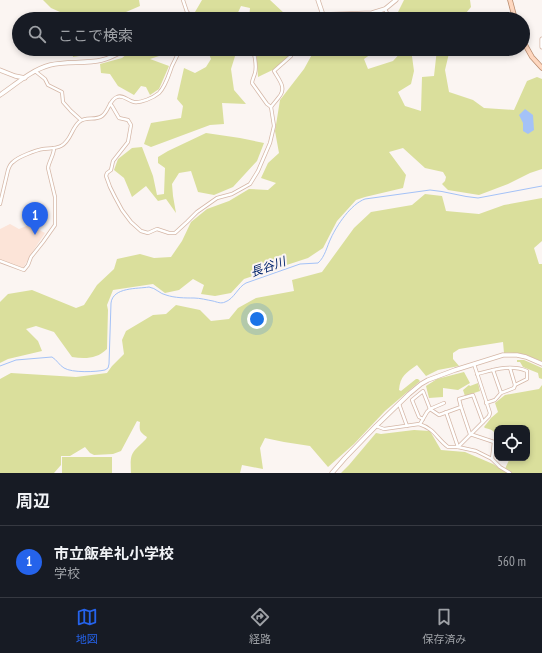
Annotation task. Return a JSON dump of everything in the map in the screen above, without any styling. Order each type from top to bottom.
[{"type":"main road","points":[[510,0],[513,12]]},
{"type":"main road","points":[[530,53],[542,68]]},
{"type":"street","points":[[183,0],[187,12]]},
{"type":"street","points":[[318,0],[323,12]]},
{"type":"street","points":[[375,12],[384,9],[396,0]]},
{"type":"street","points":[[542,39],[542,47]]},
{"type":"street","points":[[0,95],[35,71],[50,65],[89,62],[103,60],[113,56]]},
{"type":"street","points":[[0,204],[11,163],[38,150],[61,146],[66,142],[81,120],[100,117],[104,114],[117,96],[122,96],[137,102],[149,99],[159,93],[164,86],[177,56]]},
{"type":"street","points":[[254,56],[256,69],[252,83],[267,104],[272,107]]},
{"type":"street","points":[[110,104],[119,118],[128,120],[131,125],[128,142],[113,161],[111,170],[107,173],[106,176],[110,187],[122,210],[131,222],[141,231],[148,233],[157,229],[169,233],[175,233],[197,212],[217,198],[232,194],[250,184],[258,171],[270,143],[274,126],[272,107],[284,90],[274,71],[291,56]]},
{"type":"street","points":[[0,70],[25,78]]},
{"type":"street","points":[[35,71],[45,79],[48,85],[62,92],[63,102],[81,120]]},
{"type":"street","points":[[0,261],[24,270],[31,257],[55,225],[55,197],[48,168],[54,148]]},
{"type":"street","points":[[332,473],[376,426],[409,394],[428,380],[503,355],[512,354],[526,357],[542,364]]},
{"type":"street","points":[[458,447],[489,416],[490,413],[474,364]]},
{"type":"street","points":[[478,374],[510,368],[527,370],[528,379],[515,385],[514,388],[501,393],[494,400],[486,403]]},
{"type":"street","points":[[510,368],[515,385]]},
{"type":"street","points":[[493,370],[501,393]]},
{"type":"street","points":[[423,419],[419,417],[412,400],[423,392],[430,409],[439,415],[461,407]]},
{"type":"street","points":[[470,434],[459,399],[472,394],[483,422]]},
{"type":"street","points":[[419,424],[430,409],[444,403]]},
{"type":"street","points":[[399,404],[407,426]]},
{"type":"street","points":[[446,412],[458,447]]},
{"type":"street","points":[[376,426],[384,429],[419,424],[429,428],[448,447],[458,447],[476,451],[492,459],[500,467],[510,473]]},
{"type":"street","points":[[470,434],[494,442],[492,459]]},
{"type":"shaded area","points":[[10,224],[19,229],[29,225],[45,233],[23,268],[0,260],[0,229]]},
{"type":"green space","points":[[43,0],[139,0],[140,6],[126,12],[60,12],[51,8]]},
{"type":"green space","points":[[202,0],[270,0],[283,12],[250,12],[250,8],[241,6],[238,12],[195,12]]},
{"type":"green space","points":[[404,0],[470,0],[471,7],[467,12],[398,12]]},
{"type":"green space","points":[[125,56],[159,56],[150,59],[169,66],[159,89],[150,95],[146,87],[141,86],[134,95],[118,86],[110,74],[101,73],[100,64]]},
{"type":"green space","points":[[210,56],[235,56],[231,69],[234,90],[246,104],[222,103],[224,124],[210,125],[151,147],[144,144],[151,123],[181,118],[183,106],[177,99],[184,68],[195,73],[206,67],[211,59]]},
{"type":"green space","points":[[256,56],[288,56],[285,64],[258,77]]},
{"type":"green space","points":[[311,56],[368,56],[364,59],[368,69],[393,61],[398,56],[412,56],[414,71],[411,84],[398,92],[405,106],[421,111],[422,77],[434,76],[436,56],[448,56],[445,70],[449,92],[473,100],[484,108],[514,110],[527,81],[537,77],[542,79],[542,169],[479,195],[448,190],[442,184],[446,177],[443,172],[425,168],[403,148],[389,152],[406,175],[403,188],[356,200],[337,221],[323,248],[308,258],[244,279],[231,293],[215,296],[201,294],[204,285],[193,279],[179,290],[165,293],[153,284],[113,290],[107,305],[107,349],[99,355],[91,358],[72,357],[54,332],[36,326],[26,329],[38,341],[42,351],[8,359],[0,363],[0,302],[8,294],[32,290],[76,308],[84,305],[97,285],[114,269],[117,259],[140,254],[154,258],[171,257],[182,241],[191,222],[207,209],[229,201],[249,189],[268,190],[276,183],[261,178],[268,163],[279,153],[275,131],[280,100],[304,69]]},
{"type":"green space","points":[[206,133],[264,143],[257,161],[233,187],[214,195],[198,192],[191,171],[179,173],[172,184],[176,213],[166,199],[158,201],[146,186],[132,197],[124,178],[114,170],[118,159],[132,148],[142,147],[153,176],[157,195],[164,194],[165,168],[158,163],[158,157]]},
{"type":"green space","points":[[425,194],[442,196],[446,211],[479,214],[504,205],[542,198],[542,241],[534,248],[539,264],[542,264],[542,362],[523,354],[504,353],[503,342],[459,349],[453,353],[453,359],[459,366],[438,370],[426,376],[417,365],[402,378],[399,390],[401,391],[416,379],[420,381],[385,411],[354,444],[328,467],[310,446],[265,438],[260,448],[263,469],[242,465],[240,473],[131,473],[132,454],[147,437],[140,431],[140,422],[137,421],[121,451],[113,454],[94,455],[85,447],[70,456],[61,456],[61,465],[54,473],[0,473],[0,379],[11,373],[76,377],[107,373],[124,354],[122,340],[126,331],[153,315],[166,314],[176,305],[200,310],[211,321],[229,319],[238,308],[256,298],[294,291],[292,280],[322,272],[354,228],[371,212],[412,205]]},
{"type":"green space","points":[[517,360],[524,360],[542,368],[542,379],[539,378],[538,373],[523,367],[520,362],[517,362]]},
{"type":"green space","points":[[464,372],[470,383],[458,390],[443,388],[443,397],[429,398],[426,386],[437,379]]},
{"type":"green space","points":[[478,383],[480,391],[465,396],[463,390],[469,385]]},
{"type":"green space","points":[[542,385],[542,473],[341,473],[376,433],[381,434],[414,430],[430,431],[441,450],[465,452],[493,464],[504,471],[509,461],[530,461],[530,425],[494,425],[494,432],[484,427],[498,412],[495,403],[505,395],[539,389]]},
{"type":"green space","points":[[62,457],[112,457],[112,473],[62,473]]},
{"type":"water","points":[[525,109],[533,115],[534,130],[528,134],[523,131],[523,123],[519,115]]},
{"type":"waterway","name":"長谷川","points":[[0,366],[16,360],[52,357],[62,367],[68,370],[84,372],[105,370],[108,368],[109,364],[111,303],[116,294],[121,291],[149,287],[173,297],[199,298],[220,303],[225,302],[246,283],[300,264],[318,263],[324,255],[331,238],[341,221],[355,205],[365,199],[430,190],[478,198],[542,186]]},
{"type":"place","name":"市立飯牟礼小学校","points":[[35,235]]}]
